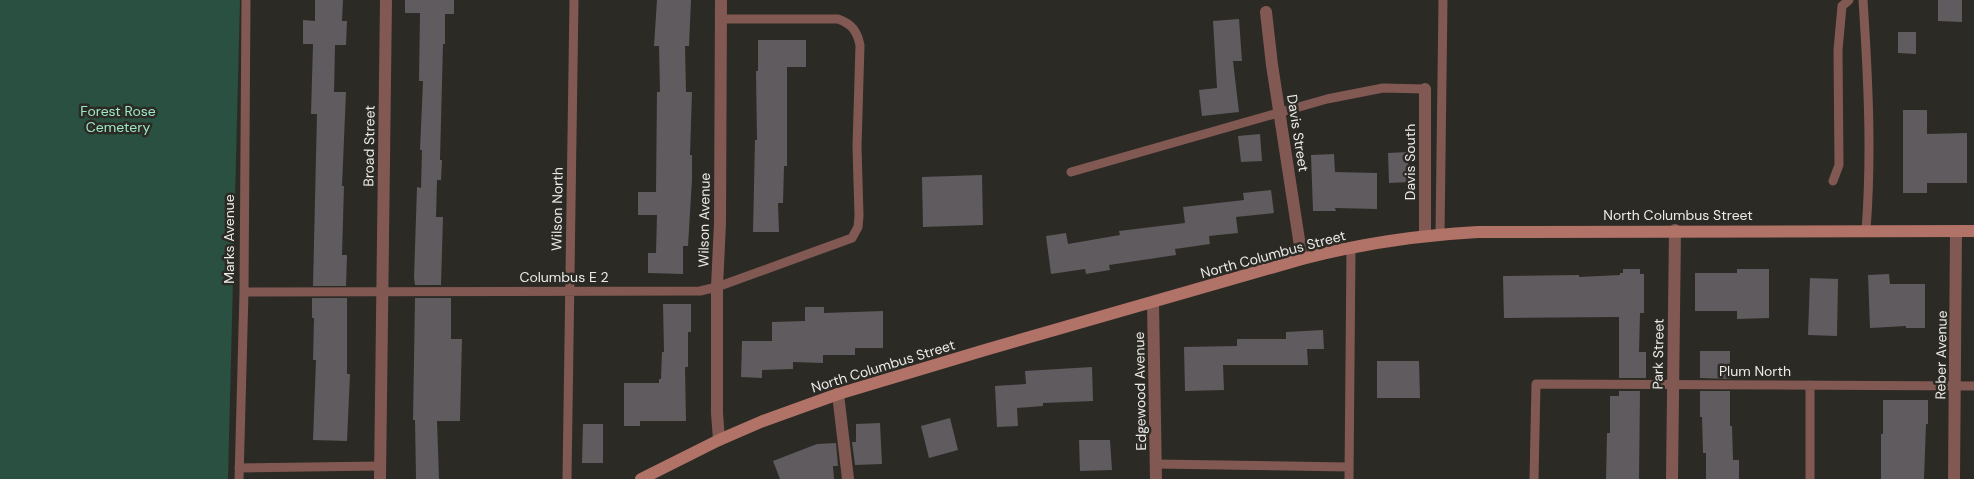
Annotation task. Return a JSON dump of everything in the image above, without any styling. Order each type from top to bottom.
[{"type":"main road","name":"North Columbus Street","points":[[641,479],[719,440],[763,421],[838,394],[1302,259],[1350,248],[1440,234],[1478,232],[1675,230],[1974,231]]},
{"type":"street","name":"Broad Street","points":[[382,292],[386,0]]},
{"type":"street","name":"Wilson Avenue","points":[[719,440],[717,413],[717,287],[720,223],[721,0]]},
{"type":"street","name":"Davis Street","points":[[1266,12],[1272,65],[1302,259]]},
{"type":"street","name":"Davis South","points":[[1425,89],[1425,236]]},
{"type":"street","name":"Park Street","points":[[1672,479],[1675,230]]},
{"type":"street","name":"Reber Avenue","points":[[1954,479],[1956,230]]},
{"type":"street","points":[[380,479],[382,292]]},
{"type":"street","name":"Edgewood Avenue","points":[[1153,303],[1156,479]]},
{"type":"street","points":[[838,394],[848,479]]},
{"type":"lane","name":"Marks Avenue","points":[[239,479],[244,292],[246,0]]},
{"type":"lane","name":"Wilson North","points":[[567,479],[574,0]]},
{"type":"lane","points":[[1440,234],[1443,0]]},
{"type":"lane","points":[[1833,181],[1839,165],[1838,50],[1842,6],[1849,0]]},
{"type":"lane","points":[[1863,0],[1870,131],[1870,176],[1866,230]]},
{"type":"lane","name":"Columbus E 2","points":[[244,292],[700,291],[717,287],[852,238],[858,227],[857,146],[860,45],[857,34],[848,23],[838,19],[721,19]]},
{"type":"lane","points":[[1071,172],[1327,99],[1383,88],[1425,89]]},
{"type":"lane","points":[[1349,479],[1350,248]]},
{"type":"lane","name":"Plum North","points":[[1534,479],[1536,384],[1974,386]]},
{"type":"lane","points":[[1810,386],[1810,479]]},
{"type":"lane","points":[[1156,464],[1349,467]]},
{"type":"lane","points":[[239,468],[380,466]]},
{"type":"green space","name":"Forest Rose Cemetery","points":[[0,0],[240,0],[228,479],[0,479]]},
{"type":"building","points":[[315,0],[343,0],[342,21],[347,21],[346,45],[335,45],[334,92],[346,92],[342,186],[344,186],[342,255],[347,255],[346,286],[313,286],[317,114],[311,114],[313,44],[303,44],[303,20],[315,21]]},
{"type":"building","points":[[405,0],[454,0],[454,14],[445,14],[445,44],[443,44],[440,160],[442,160],[441,180],[437,180],[436,217],[443,217],[441,285],[415,285],[414,278],[417,187],[421,188],[422,150],[420,150],[423,81],[419,81],[420,13],[405,13]]},
{"type":"building","points":[[657,0],[691,0],[689,46],[685,46],[686,92],[692,92],[690,155],[692,155],[692,180],[688,246],[683,246],[683,274],[648,273],[648,253],[656,253],[657,215],[638,215],[638,192],[656,192],[657,92],[660,92],[659,46],[654,46]]},
{"type":"building","points":[[1938,0],[1962,0],[1962,22],[1938,21]]},
{"type":"building","points":[[1239,19],[1242,61],[1233,61],[1239,112],[1202,116],[1199,90],[1217,88],[1213,21]]},
{"type":"building","points":[[1898,32],[1916,32],[1916,54],[1898,53]]},
{"type":"building","points":[[758,40],[806,40],[806,67],[787,67],[787,166],[784,166],[783,203],[778,203],[779,232],[753,232],[755,140],[757,140],[756,71],[758,71]]},
{"type":"building","points":[[1903,110],[1927,110],[1927,134],[1967,133],[1967,183],[1927,183],[1927,193],[1903,193]]},
{"type":"building","points":[[1260,134],[1262,161],[1241,162],[1238,136]]},
{"type":"building","points":[[1408,152],[1409,182],[1389,183],[1388,153]]},
{"type":"building","points":[[1334,154],[1335,172],[1377,173],[1377,209],[1335,208],[1336,211],[1313,211],[1311,155]]},
{"type":"building","points":[[982,175],[983,225],[923,227],[922,177]]},
{"type":"building","points":[[1271,190],[1274,213],[1236,217],[1238,233],[1209,236],[1210,244],[1175,249],[1176,255],[1109,265],[1110,270],[1086,274],[1085,269],[1051,274],[1046,236],[1066,233],[1068,244],[1120,235],[1119,231],[1185,223],[1183,207],[1244,200],[1243,193]]},
{"type":"building","points":[[1623,269],[1640,269],[1640,274],[1644,274],[1644,313],[1640,313],[1639,352],[1646,352],[1646,378],[1619,378],[1619,317],[1504,318],[1503,276],[1579,275],[1579,277],[1620,275],[1620,273],[1623,273]]},
{"type":"building","points":[[1737,269],[1769,269],[1769,318],[1737,319],[1737,311],[1695,311],[1695,273],[1737,273]]},
{"type":"building","points":[[1889,274],[1890,284],[1925,284],[1925,328],[1906,328],[1906,326],[1870,328],[1868,275]]},
{"type":"building","points":[[1810,278],[1838,279],[1837,336],[1808,335]]},
{"type":"building","points":[[312,298],[347,298],[347,374],[350,374],[347,441],[313,440],[316,360],[313,360],[314,318],[312,318]]},
{"type":"building","points":[[415,298],[451,298],[451,339],[462,339],[460,421],[437,421],[439,479],[416,479],[415,420],[413,420]]},
{"type":"building","points":[[663,304],[691,304],[691,332],[688,332],[688,367],[685,367],[686,421],[640,421],[640,426],[624,426],[624,383],[659,383],[659,379],[661,379],[662,352],[664,352]]},
{"type":"building","points":[[805,307],[824,307],[824,313],[883,311],[883,348],[855,348],[855,355],[823,355],[823,363],[793,362],[793,369],[762,370],[762,378],[741,377],[742,341],[772,341],[772,322],[805,321]]},
{"type":"building","points":[[1323,330],[1324,349],[1307,349],[1308,365],[1223,365],[1224,390],[1185,391],[1184,347],[1237,346],[1237,339],[1286,339],[1286,332]]},
{"type":"building","points":[[1700,351],[1730,351],[1730,379],[1700,378]]},
{"type":"building","points":[[1377,361],[1419,361],[1420,398],[1377,398]]},
{"type":"building","points":[[1092,367],[1093,401],[1043,403],[1043,406],[1017,408],[1018,426],[997,427],[995,386],[1026,384],[1025,371]]},
{"type":"building","points":[[1619,391],[1640,391],[1639,479],[1606,479],[1607,433],[1610,433],[1610,396],[1619,396]]},
{"type":"building","points":[[1700,391],[1730,391],[1730,426],[1732,426],[1733,460],[1739,460],[1739,479],[1706,479],[1706,453],[1703,453],[1702,417],[1700,417]]},
{"type":"building","points":[[1883,400],[1928,400],[1924,479],[1881,479]]},
{"type":"building","points":[[950,418],[958,450],[929,458],[921,426]]},
{"type":"building","points":[[880,423],[882,464],[855,465],[852,442],[856,442],[856,424]]},
{"type":"building","points":[[583,424],[603,424],[603,463],[582,463]]},
{"type":"building","points":[[1079,440],[1110,440],[1112,470],[1080,471]]},
{"type":"building","points":[[836,443],[838,466],[833,466],[834,479],[780,479],[773,461],[817,444]]}]
